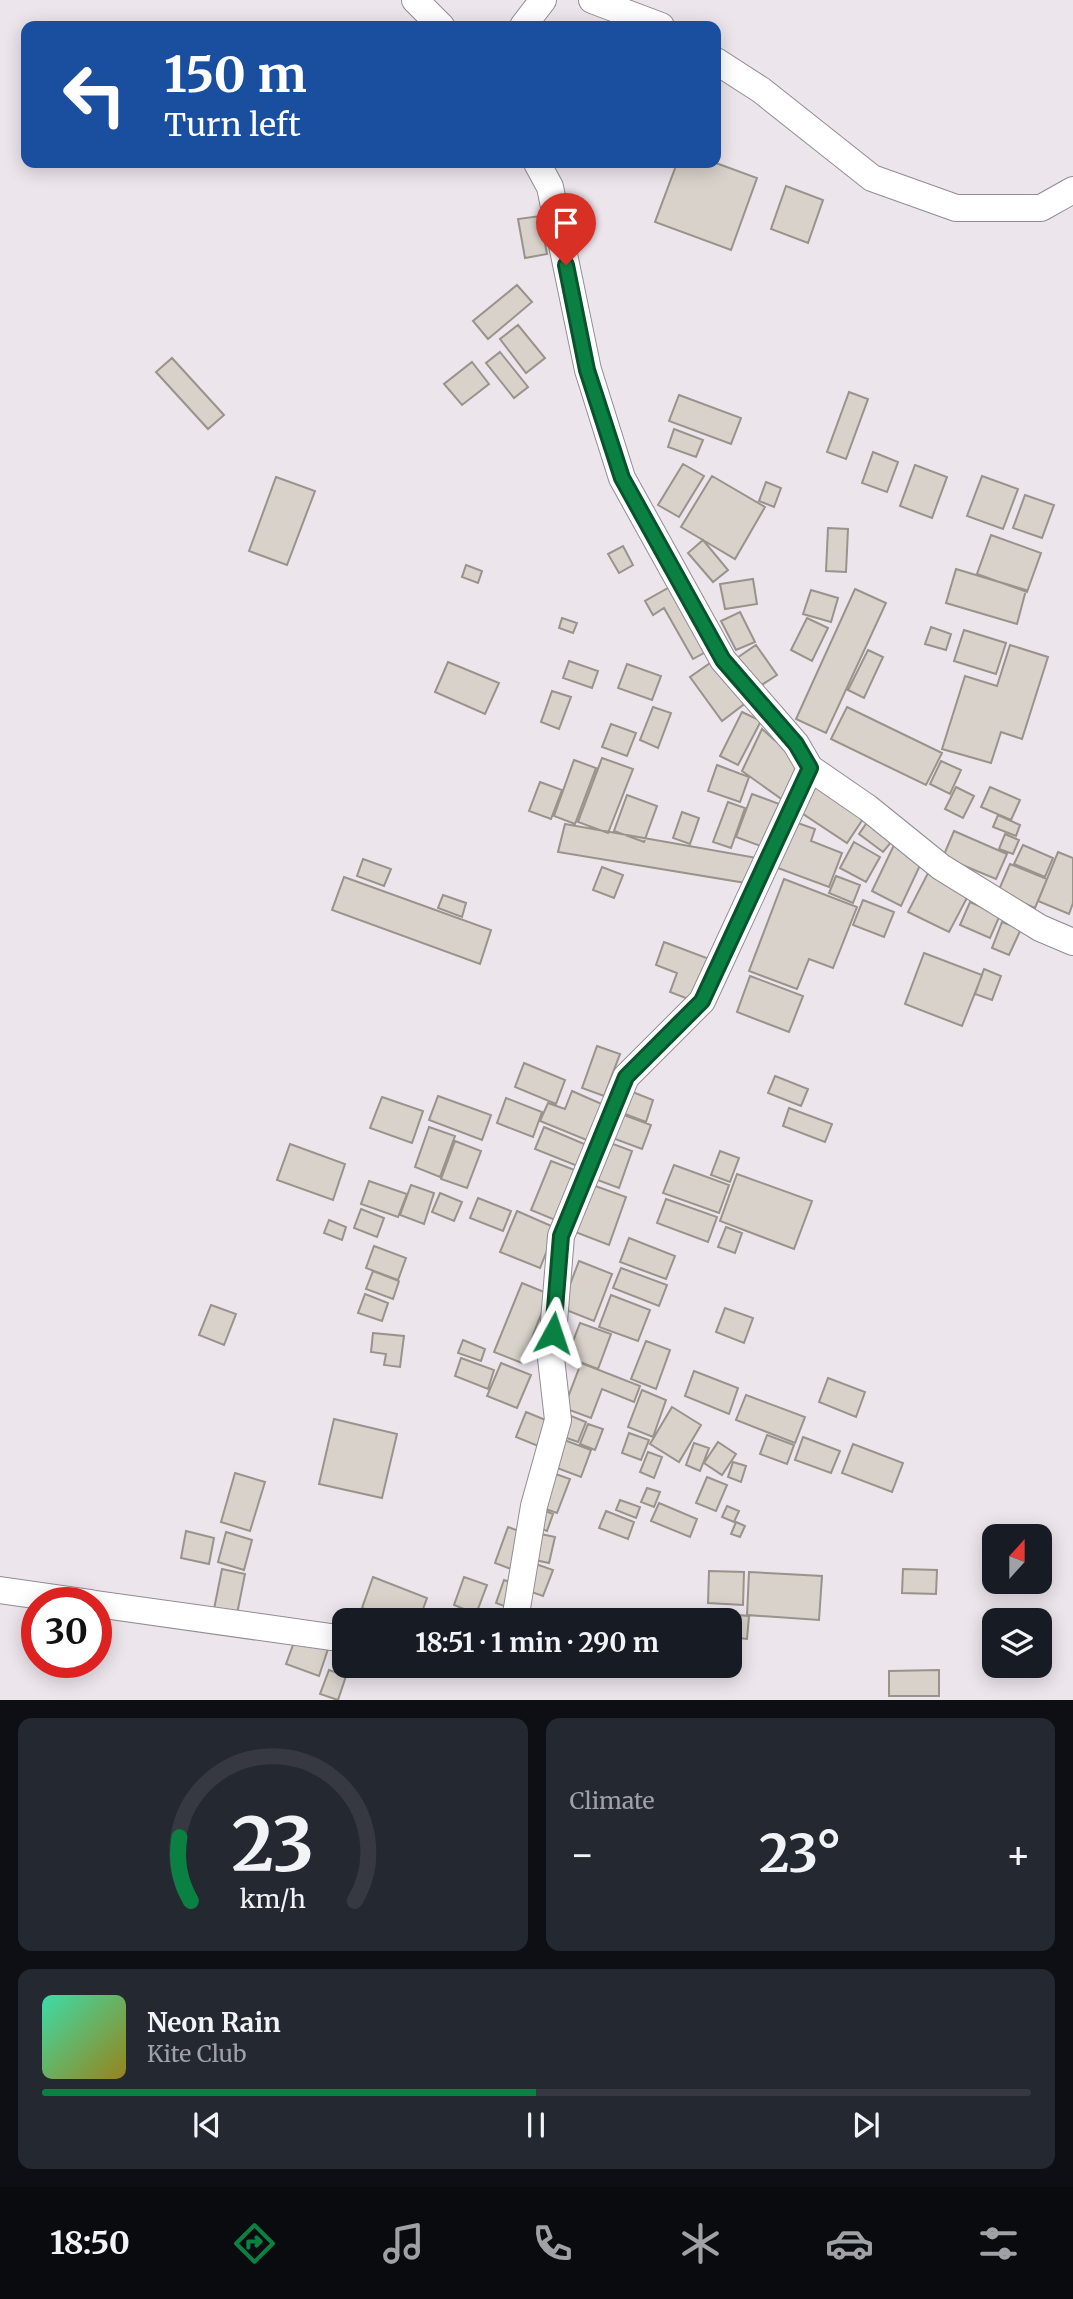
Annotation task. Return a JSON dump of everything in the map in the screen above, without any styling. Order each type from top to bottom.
[{"type":"street","points":[[415,0],[436,21]]},
{"type":"street","points":[[527,21],[543,0]]},
{"type":"street","points":[[592,0],[648,21]]},
{"type":"street","points":[[721,64],[761,90],[872,178],[956,208],[1041,208],[1073,190]]},
{"type":"street","points":[[540,168],[550,187],[587,370],[622,478],[723,660],[796,744],[810,768],[868,808],[941,867],[1040,928],[1073,942]]},
{"type":"street","points":[[517,1608],[534,1506],[558,1420],[551,1358],[561,1236],[626,1077],[702,1001],[810,768]]},
{"type":"street","points":[[0,1590],[21,1593]]},
{"type":"street","points":[[112,1606],[332,1637]]},
{"type":"building","points":[[721,165],[757,178],[731,250],[655,222],[675,168],[721,168]]},
{"type":"building","points":[[786,186],[823,200],[808,243],[771,229]]},
{"type":"building","points":[[540,216],[547,254],[525,258],[518,219]]},
{"type":"building","points":[[517,285],[532,302],[488,339],[473,321]]},
{"type":"building","points":[[518,325],[545,358],[526,373],[500,339]]},
{"type":"building","points":[[500,352],[528,387],[514,398],[486,363]]},
{"type":"building","points":[[172,358],[224,415],[208,429],[156,372]]},
{"type":"building","points":[[472,362],[489,384],[462,405],[444,384]]},
{"type":"building","points":[[849,392],[868,399],[846,459],[827,452]]},
{"type":"building","points":[[679,395],[741,418],[731,444],[669,421]]},
{"type":"building","points":[[674,429],[703,440],[696,457],[668,447]]},
{"type":"building","points":[[873,452],[898,462],[887,492],[862,483]]},
{"type":"building","points":[[683,464],[704,476],[679,517],[658,505]]},
{"type":"building","points":[[915,465],[947,477],[932,518],[900,506]]},
{"type":"building","points":[[712,476],[765,507],[735,559],[681,527]]},
{"type":"building","points":[[982,476],[1018,489],[1003,529],[967,516]]},
{"type":"building","points":[[276,477],[315,491],[287,565],[249,551]]},
{"type":"building","points":[[766,482],[781,488],[774,507],[759,501]]},
{"type":"building","points":[[1025,495],[1054,505],[1042,538],[1013,528]]},
{"type":"building","points":[[828,528],[848,529],[846,572],[826,571]]},
{"type":"building","points":[[991,535],[1041,553],[1027,592],[977,574]]},
{"type":"building","points":[[703,540],[728,570],[713,582],[688,553]]},
{"type":"building","points":[[623,546],[633,565],[619,573],[608,554]]},
{"type":"building","points":[[466,565],[482,571],[478,583],[462,577]]},
{"type":"building","points":[[956,569],[1026,590],[1017,624],[946,603]]},
{"type":"building","points":[[753,579],[757,604],[725,609],[720,584]]},
{"type":"building","points":[[675,584],[711,649],[693,659],[664,608],[653,615],[645,601]]},
{"type":"building","points":[[855,589],[886,603],[826,733],[796,719]]},
{"type":"building","points":[[811,590],[838,598],[831,622],[803,614]]},
{"type":"building","points":[[740,612],[755,642],[736,650],[721,621]]},
{"type":"building","points":[[562,618],[577,623],[573,633],[559,628]]},
{"type":"building","points":[[807,618],[828,628],[812,661],[791,650]]},
{"type":"building","points":[[931,627],[951,634],[946,650],[925,644]]},
{"type":"building","points":[[964,630],[1006,643],[996,674],[954,661]]},
{"type":"building","points":[[756,645],[777,675],[757,688],[737,658]]},
{"type":"building","points":[[1010,645],[1048,657],[1022,739],[1001,732],[991,763],[942,749],[965,676],[997,686]]},
{"type":"building","points":[[868,650],[883,657],[864,698],[848,690]]},
{"type":"building","points":[[716,659],[747,702],[722,721],[690,677]]},
{"type":"building","points":[[569,661],[598,671],[592,688],[563,678]]},
{"type":"building","points":[[448,662],[499,683],[485,714],[435,692]]},
{"type":"building","points":[[627,664],[661,676],[652,700],[618,688]]},
{"type":"building","points":[[552,691],[571,697],[559,729],[541,722]]},
{"type":"building","points":[[653,707],[671,713],[658,748],[640,740]]},
{"type":"building","points":[[847,707],[942,753],[926,785],[831,739]]},
{"type":"building","points":[[742,712],[761,721],[738,765],[720,756]]},
{"type":"building","points":[[611,724],[636,733],[627,756],[602,747]]},
{"type":"building","points":[[762,729],[805,767],[787,803],[742,771]]},
{"type":"building","points":[[602,758],[633,769],[608,833],[578,822]]},
{"type":"building","points":[[574,760],[596,768],[575,824],[554,816]]},
{"type":"building","points":[[941,761],[961,770],[950,794],[930,784]]},
{"type":"building","points":[[717,765],[749,777],[740,802],[708,791]]},
{"type":"building","points":[[812,780],[865,816],[847,843],[794,808]]},
{"type":"building","points":[[540,782],[562,790],[551,819],[529,811]]},
{"type":"building","points":[[956,787],[974,796],[963,818],[945,809]]},
{"type":"building","points":[[990,787],[1020,800],[1011,820],[981,807]]},
{"type":"building","points":[[752,794],[782,805],[766,848],[736,837]]},
{"type":"building","points":[[627,795],[657,806],[644,842],[614,831]]},
{"type":"building","points":[[728,802],[745,808],[731,848],[713,842]]},
{"type":"building","points":[[682,812],[699,818],[690,844],[673,838]]},
{"type":"building","points":[[998,815],[1020,825],[1016,836],[993,827]]},
{"type":"building","points":[[792,821],[815,829],[811,841],[842,853],[829,887],[775,867]]},
{"type":"building","points":[[868,821],[893,840],[883,852],[859,834]]},
{"type":"building","points":[[565,824],[757,858],[752,884],[558,852]]},
{"type":"building","points":[[954,831],[1007,854],[996,879],[943,857]]},
{"type":"building","points":[[1005,834],[1019,840],[1013,854],[999,849]]},
{"type":"building","points":[[854,842],[880,857],[866,882],[840,868]]},
{"type":"building","points":[[894,845],[923,859],[901,906],[872,891]]},
{"type":"building","points":[[1023,845],[1053,858],[1045,877],[1014,864]]},
{"type":"building","points":[[1058,852],[1073,858],[1073,903],[1069,914],[1038,901]]},
{"type":"building","points":[[363,859],[391,869],[384,886],[357,876]]},
{"type":"building","points":[[1010,864],[1047,879],[1035,908],[998,892]]},
{"type":"building","points":[[602,867],[623,875],[614,898],[593,890]]},
{"type":"building","points":[[928,873],[969,894],[949,932],[908,912]]},
{"type":"building","points":[[836,876],[860,885],[853,903],[829,893]]},
{"type":"building","points":[[344,877],[491,930],[480,964],[332,910]]},
{"type":"building","points":[[784,879],[857,907],[833,968],[809,959],[797,989],[749,971]]},
{"type":"building","points":[[443,895],[466,903],[462,917],[438,908]]},
{"type":"building","points":[[863,900],[894,912],[884,937],[853,925]]},
{"type":"building","points":[[970,902],[1000,915],[990,938],[960,925]]},
{"type":"building","points":[[1002,922],[1021,929],[1009,955],[992,948]]},
{"type":"building","points":[[664,942],[712,960],[696,1002],[670,992],[677,973],[656,965]]},
{"type":"building","points":[[924,953],[982,975],[962,1026],[905,1004]]},
{"type":"building","points":[[984,969],[1001,976],[992,1000],[975,994]]},
{"type":"building","points":[[750,976],[803,996],[789,1032],[737,1012]]},
{"type":"building","points":[[597,1046],[620,1054],[604,1096],[582,1088]]},
{"type":"building","points":[[524,1063],[565,1080],[556,1104],[515,1087]]},
{"type":"building","points":[[775,1076],[808,1089],[801,1106],[768,1093]]},
{"type":"building","points":[[625,1089],[653,1100],[646,1122],[617,1111]]},
{"type":"building","points":[[572,1091],[604,1105],[589,1141],[540,1121],[548,1103],[565,1109]]},
{"type":"building","points":[[438,1096],[491,1115],[482,1140],[429,1120]]},
{"type":"building","points":[[382,1097],[423,1111],[412,1143],[370,1128]]},
{"type":"building","points":[[506,1098],[542,1112],[533,1137],[497,1123]]},
{"type":"building","points":[[789,1108],[832,1124],[825,1142],[783,1126]]},
{"type":"building","points":[[616,1112],[651,1125],[642,1149],[607,1136]]},
{"type":"building","points":[[429,1127],[455,1136],[440,1177],[415,1167]]},
{"type":"building","points":[[544,1127],[589,1146],[580,1167],[535,1149]]},
{"type":"building","points":[[455,1141],[481,1151],[467,1188],[441,1179]]},
{"type":"building","points":[[605,1141],[632,1151],[619,1188],[592,1178]]},
{"type":"building","points":[[290,1144],[345,1164],[333,1200],[277,1180]]},
{"type":"building","points":[[720,1151],[739,1158],[730,1182],[711,1175]]},
{"type":"building","points":[[551,1161],[580,1172],[560,1222],[531,1210]]},
{"type":"building","points":[[674,1165],[729,1185],[719,1213],[663,1193]]},
{"type":"building","points":[[737,1174],[812,1201],[794,1249],[720,1221]]},
{"type":"building","points":[[369,1181],[407,1194],[398,1217],[361,1204]]},
{"type":"building","points":[[587,1183],[626,1197],[609,1245],[570,1230]]},
{"type":"building","points":[[411,1185],[434,1193],[424,1224],[400,1215]]},
{"type":"building","points":[[440,1193],[462,1202],[454,1221],[432,1212]]},
{"type":"building","points":[[478,1198],[511,1211],[503,1231],[470,1218]]},
{"type":"building","points":[[666,1199],[717,1217],[708,1242],[657,1223]]},
{"type":"building","points":[[361,1209],[384,1218],[377,1237],[354,1228]]},
{"type":"building","points":[[517,1211],[556,1228],[540,1268],[500,1252]]},
{"type":"building","points":[[329,1220],[346,1227],[342,1240],[324,1233]]},
{"type":"building","points":[[726,1227],[742,1233],[735,1253],[718,1247]]},
{"type":"building","points":[[629,1238],[675,1256],[666,1279],[620,1262]]},
{"type":"building","points":[[374,1246],[406,1258],[398,1280],[366,1268]]},
{"type":"building","points":[[579,1261],[612,1274],[594,1321],[561,1308]]},
{"type":"building","points":[[621,1268],[667,1285],[659,1306],[613,1288]]},
{"type":"building","points":[[373,1271],[399,1281],[393,1299],[366,1289]]},
{"type":"building","points":[[522,1283],[549,1294],[522,1363],[494,1352]]},
{"type":"building","points":[[365,1294],[388,1303],[382,1321],[358,1313]]},
{"type":"building","points":[[611,1295],[650,1310],[638,1341],[599,1327]]},
{"type":"building","points":[[211,1305],[236,1314],[224,1345],[199,1335]]},
{"type":"building","points":[[725,1308],[753,1318],[744,1343],[716,1332]]},
{"type":"building","points":[[580,1323],[611,1334],[598,1369],[567,1357]]},
{"type":"building","points":[[373,1333],[404,1336],[400,1367],[384,1365],[386,1354],[371,1352]]},
{"type":"building","points":[[463,1340],[485,1349],[481,1361],[458,1353]]},
{"type":"building","points":[[646,1341],[670,1350],[656,1389],[631,1379]]},
{"type":"building","points":[[461,1358],[494,1370],[488,1389],[455,1376]]},
{"type":"building","points":[[501,1363],[531,1375],[517,1408],[487,1396]]},
{"type":"building","points":[[581,1363],[640,1386],[634,1402],[602,1389],[591,1418],[564,1408]]},
{"type":"building","points":[[694,1371],[738,1388],[729,1414],[685,1396]]},
{"type":"building","points":[[828,1378],[865,1392],[856,1417],[819,1402]]},
{"type":"building","points":[[642,1390],[666,1400],[653,1437],[628,1427]]},
{"type":"building","points":[[746,1395],[805,1417],[795,1443],[736,1420]]},
{"type":"building","points":[[672,1407],[701,1425],[679,1462],[650,1444]]},
{"type":"building","points":[[526,1412],[553,1423],[543,1448],[516,1437]]},
{"type":"building","points":[[566,1414],[586,1422],[578,1442],[558,1435]]},
{"type":"building","points":[[334,1419],[397,1434],[382,1498],[319,1484]]},
{"type":"building","points":[[588,1424],[603,1429],[595,1450],[580,1444]]},
{"type":"building","points":[[629,1433],[649,1440],[641,1460],[622,1453]]},
{"type":"building","points":[[767,1435],[794,1445],[787,1464],[760,1454]]},
{"type":"building","points":[[803,1437],[840,1451],[831,1473],[795,1460]]},
{"type":"building","points":[[559,1438],[591,1450],[581,1477],[549,1465]]},
{"type":"building","points":[[718,1442],[736,1454],[722,1475],[704,1463]]},
{"type":"building","points":[[694,1443],[709,1448],[700,1471],[686,1465]]},
{"type":"building","points":[[853,1444],[903,1463],[892,1492],[842,1473]]},
{"type":"building","points":[[648,1452],[662,1457],[654,1478],[640,1472]]},
{"type":"building","points":[[733,1462],[746,1466],[741,1482],[728,1477]]},
{"type":"building","points":[[550,1472],[570,1479],[557,1513],[537,1506]]},
{"type":"building","points":[[235,1473],[265,1482],[250,1531],[221,1522]]},
{"type":"building","points":[[707,1477],[727,1485],[716,1511],[696,1503]]},
{"type":"building","points":[[647,1488],[660,1492],[654,1507],[641,1502]]},
{"type":"building","points":[[620,1500],[640,1507],[636,1518],[616,1510]]},
{"type":"building","points":[[659,1503],[697,1519],[690,1537],[651,1521]]},
{"type":"building","points":[[727,1506],[739,1511],[734,1522],[722,1517]]},
{"type":"building","points":[[538,1508],[553,1514],[547,1531],[531,1525]]},
{"type":"building","points":[[606,1511],[634,1522],[628,1539],[599,1528]]},
{"type":"building","points":[[736,1522],[745,1526],[740,1537],[731,1534]]},
{"type":"building","points":[[508,1527],[524,1533],[511,1569],[495,1563]]},
{"type":"building","points":[[186,1531],[214,1538],[209,1564],[181,1558]]},
{"type":"building","points":[[226,1532],[252,1540],[244,1570],[218,1562]]},
{"type":"building","points":[[536,1533],[555,1537],[549,1563],[530,1559]]},
{"type":"building","points":[[533,1563],[553,1570],[543,1596],[523,1589]]},
{"type":"building","points":[[222,1569],[245,1574],[237,1614],[214,1609]]},
{"type":"building","points":[[903,1569],[937,1570],[936,1594],[902,1593]]},
{"type":"building","points":[[709,1571],[744,1572],[743,1605],[708,1603]]},
{"type":"building","points":[[749,1572],[822,1576],[819,1620],[747,1615]]},
{"type":"building","points":[[373,1577],[427,1598],[423,1608],[362,1608]]},
{"type":"building","points":[[464,1577],[487,1585],[478,1608],[454,1605]]},
{"type":"building","points":[[504,1580],[521,1586],[512,1608],[496,1603]]},
{"type":"building","points":[[742,1615],[749,1616],[747,1639],[742,1638]]},
{"type":"building","points":[[296,1637],[328,1649],[319,1676],[286,1664]]},
{"type":"building","points":[[329,1670],[332,1671],[332,1678],[345,1678],[338,1700],[320,1694]]},
{"type":"building","points":[[939,1670],[939,1696],[889,1696],[889,1671]]},
{"type":"route","points":[[553,1333],[561,1236],[626,1077],[702,1001],[810,768],[796,744],[723,660],[622,478],[587,370],[566,265]]}]
